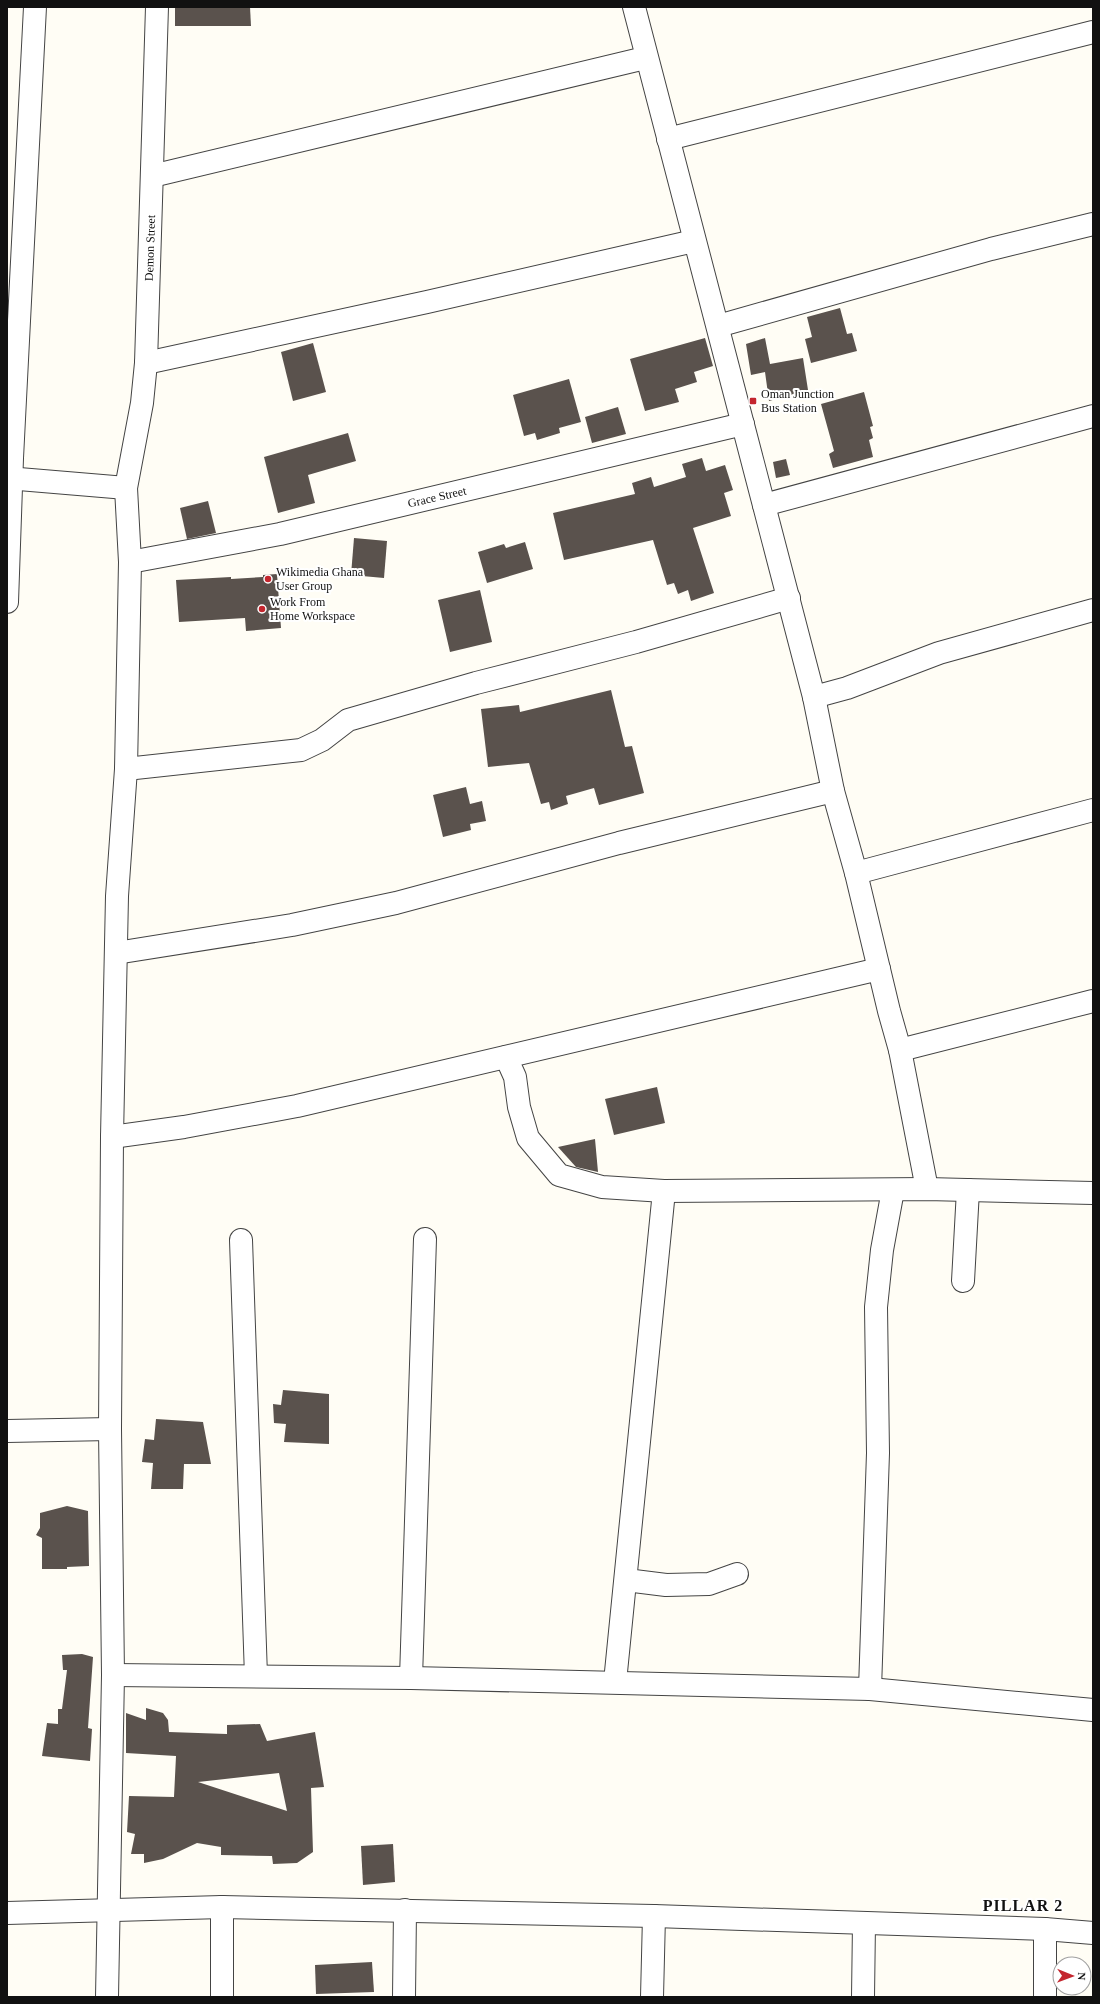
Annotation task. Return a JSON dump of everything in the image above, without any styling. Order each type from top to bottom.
[{"type":"street","points":[[7,602],[16,212],[35,7]]},
{"type":"street","name":"Demon Street","points":[[107,1997],[110,1910],[113,1675],[110,1429],[112,1137],[117,896],[126,768],[130,562],[126,488],[142,403],[146,363],[157,7]]},
{"type":"street","points":[[634,7],[645,58],[718,326],[814,697],[833,791],[856,873],[900,1050],[927,1189]]},
{"type":"street","points":[[668,140],[1093,32]]},
{"type":"street","points":[[152,176],[645,58]]},
{"type":"street","points":[[718,326],[991,249],[1093,224]]},
{"type":"street","points":[[146,363],[427,302],[694,241]]},
{"type":"street","points":[[764,505],[1093,416]]},
{"type":"street","name":"Grace Street","points":[[130,562],[280,534],[743,424]]},
{"type":"street","points":[[9,478],[126,488]]},
{"type":"street","points":[[126,768],[301,750],[322,740],[348,720],[476,683],[636,642],[789,598]]},
{"type":"street","points":[[814,697],[847,688],[940,653],[1093,610]]},
{"type":"street","points":[[116,953],[292,924],[396,903],[620,843],[833,791]]},
{"type":"street","points":[[856,873],[1093,810]]},
{"type":"street","points":[[112,1137],[191,1126],[297,1106],[879,969]]},
{"type":"street","points":[[900,1050],[1093,1001]]},
{"type":"street","points":[[506,1057],[515,1077],[519,1107],[528,1138],[559,1175],[602,1187],[664,1190],[927,1189],[1093,1192]]},
{"type":"street","points":[[615,1682],[664,1190]]},
{"type":"street","points":[[870,1689],[878,1460],[876,1307],[882,1250],[893,1190]]},
{"type":"street","points":[[963,1281],[968,1190]]},
{"type":"street","points":[[411,1678],[425,1239]]},
{"type":"street","points":[[241,1240],[256,1676]]},
{"type":"street","points":[[7,1431],[110,1429]]},
{"type":"street","points":[[626,1580],[666,1585],[709,1584],[737,1574]]},
{"type":"street","points":[[113,1675],[411,1678],[870,1689],[1093,1710]]},
{"type":"street","points":[[222,1907],[222,1997]]},
{"type":"street","points":[[7,1913],[222,1907],[405,1910],[654,1916],[1045,1929],[1093,1933]]},
{"type":"street","points":[[404,1997],[405,1910]]},
{"type":"street","points":[[652,1997],[654,1916]]},
{"type":"street","points":[[863,1997],[864,1923]]},
{"type":"street","points":[[1045,1929],[1045,1997]]},
{"type":"building","points":[[175,7],[250,7],[251,26],[175,26]]},
{"type":"building","points":[[840,308],[847,334],[852,333],[857,351],[811,363],[805,339],[812,337],[807,317]]},
{"type":"building","points":[[705,338],[713,366],[694,372],[697,382],[675,389],[679,402],[645,411],[630,359]]},
{"type":"building","points":[[765,338],[770,364],[803,358],[808,390],[769,401],[765,372],[751,375],[746,344]]},
{"type":"building","points":[[313,343],[326,392],[293,401],[281,352]]},
{"type":"building","points":[[569,379],[581,422],[559,428],[560,433],[537,440],[535,433],[524,436],[513,395]]},
{"type":"building","points":[[864,392],[873,426],[870,427],[873,438],[869,440],[873,457],[833,468],[829,454],[834,451],[821,404]]},
{"type":"building","points":[[618,407],[626,434],[592,443],[585,417]]},
{"type":"building","points":[[348,433],[356,461],[308,475],[315,503],[278,513],[264,457]]},
{"type":"building","points":[[702,458],[706,471],[725,465],[733,490],[724,493],[731,516],[693,528],[714,593],[691,601],[688,590],[678,594],[674,583],[667,585],[653,540],[564,560],[553,513],[635,494],[632,483],[651,477],[654,487],[686,477],[682,464]]},
{"type":"building","points":[[786,459],[790,475],[776,478],[773,462]]},
{"type":"building","points":[[208,501],[216,533],[187,539],[180,508]]},
{"type":"building","points":[[354,538],[387,541],[384,578],[351,575]]},
{"type":"building","points":[[525,542],[533,569],[487,583],[478,552],[504,544],[506,548]]},
{"type":"building","points":[[277,574],[281,628],[246,631],[245,618],[179,622],[176,580],[231,577],[231,579],[263,577],[263,575]]},
{"type":"building","points":[[480,590],[492,642],[450,652],[438,600]]},
{"type":"building","points":[[611,690],[625,747],[632,746],[644,793],[599,805],[594,788],[566,796],[568,804],[551,810],[549,802],[541,804],[529,763],[488,767],[481,709],[519,705],[520,712]]},
{"type":"building","points":[[466,787],[470,804],[482,801],[486,821],[470,824],[471,830],[443,837],[433,795]]},
{"type":"building","points":[[657,1087],[665,1123],[614,1135],[605,1099]]},
{"type":"building","points":[[595,1139],[598,1172],[576,1167],[558,1147]]},
{"type":"building","points":[[283,1390],[329,1394],[329,1444],[284,1442],[286,1424],[274,1423],[273,1404],[281,1405]]},
{"type":"building","points":[[156,1419],[203,1422],[211,1464],[184,1464],[183,1489],[151,1489],[153,1463],[142,1462],[145,1439],[154,1440]]},
{"type":"building","points":[[67,1506],[88,1511],[89,1566],[67,1567],[67,1569],[42,1569],[42,1538],[36,1535],[40,1528],[40,1513]]},
{"type":"building","points":[[82,1654],[93,1657],[88,1728],[92,1729],[90,1761],[42,1756],[47,1723],[58,1724],[58,1709],[62,1709],[67,1670],[63,1670],[62,1655]]},
{"type":"building","points":[[146,1708],[163,1713],[168,1720],[169,1732],[227,1734],[227,1725],[260,1724],[267,1741],[315,1732],[324,1787],[311,1788],[313,1852],[297,1863],[273,1864],[272,1856],[221,1855],[221,1847],[197,1843],[163,1859],[144,1863],[144,1854],[131,1854],[135,1834],[127,1832],[129,1796],[174,1797],[176,1756],[126,1753],[126,1713],[146,1720]],"holes":[[[279,1773],[287,1811],[198,1782]]]},
{"type":"building","points":[[393,1844],[395,1882],[363,1885],[361,1846]]},
{"type":"building","points":[[372,1962],[374,1992],[316,1994],[315,1965]]},
{"type":"place","name":"Oman Junction Bus Station","points":[[753,401]]},
{"type":"place","name":"Wikimedia Ghana User Group","points":[[268,579]]},
{"type":"place","name":"Work From Home Workspace","points":[[262,609]]},
{"type":"district","name":"PILLAR 2","points":[[1023,1905]]}]
